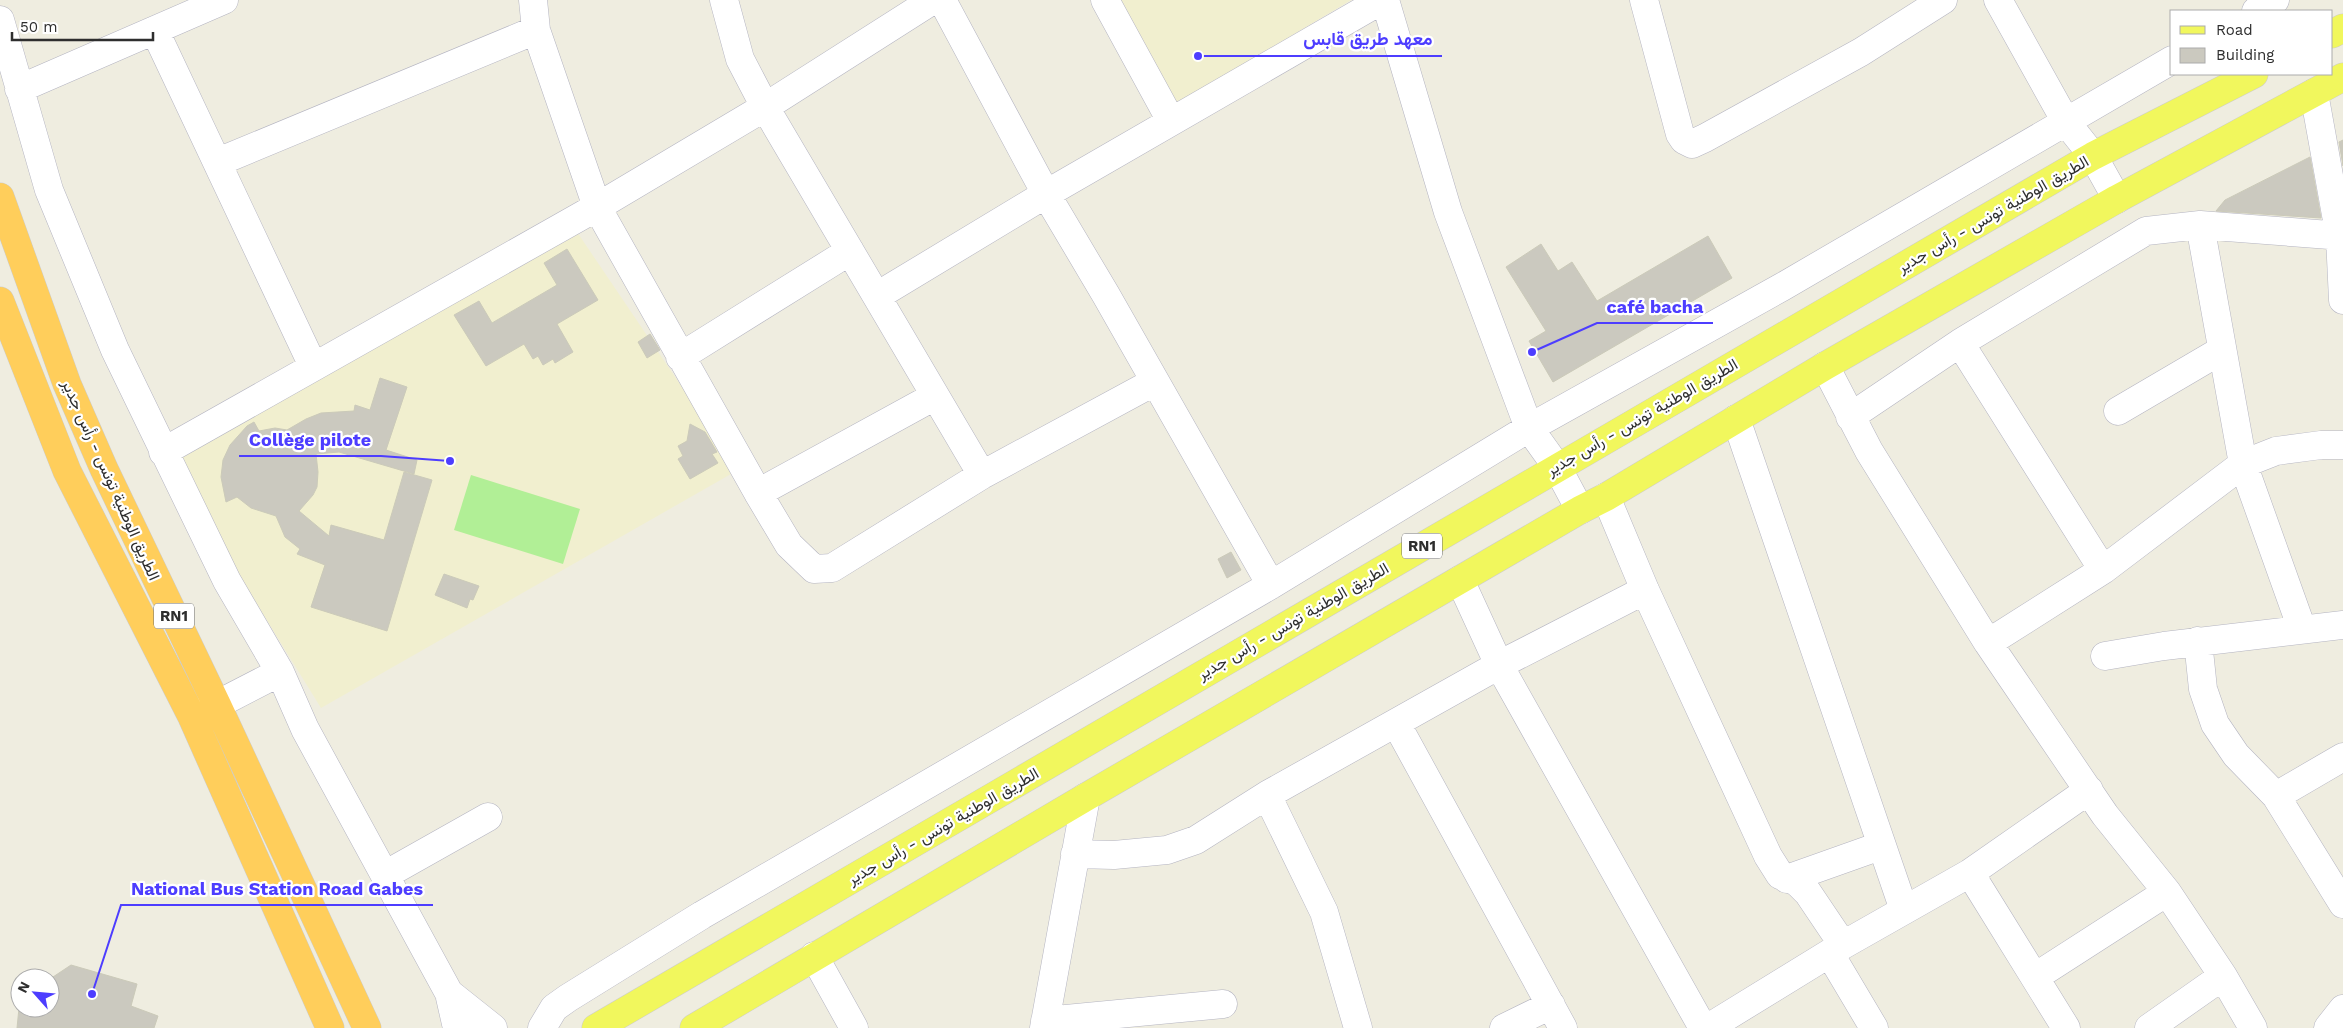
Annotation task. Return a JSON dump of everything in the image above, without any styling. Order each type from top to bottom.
[{"type":"highway","name":"الطريق الوطنية تونس - رأس جدير","points":[[0,197],[67,384],[149,566],[217,705],[367,1028]]},
{"type":"highway","name":"الطريق الوطنية تونس - رأس جدير","points":[[0,301],[67,470],[192,717],[330,1028]]},
{"type":"main road","name":"الطريق الوطنية تونس - رأس جدير","points":[[596,1028],[2093,156],[2252,75]]},
{"type":"main road","points":[[694,1028],[1086,797],[1580,510],[1606,498],[1825,366],[2116,199],[2343,77]]},
{"type":"street","points":[[19,89],[224,0]]},
{"type":"street","points":[[532,0],[536,30],[596,207],[789,545],[814,569],[832,568],[982,475],[1154,382]]},
{"type":"street","points":[[724,0],[740,59],[765,107],[982,475]]},
{"type":"street","points":[[163,452],[596,207],[765,107],[933,0]]},
{"type":"street","points":[[942,0],[1046,194],[1106,295],[1271,585]]},
{"type":"street","points":[[1105,0],[1171,121]]},
{"type":"street","points":[[877,296],[1046,194],[1383,0],[1448,212],[1528,428],[1558,467],[1580,510]]},
{"type":"street","points":[[1644,0],[1680,134],[1684,140],[1692,144],[1861,52],[1944,0]]},
{"type":"street","points":[[1998,0],[2066,122],[2093,156],[2116,199]]},
{"type":"street","points":[[2258,10],[2275,0]]},
{"type":"street","points":[[0,20],[49,190],[115,350],[227,581],[280,672],[305,729],[449,993],[457,1028]]},
{"type":"street","points":[[218,162],[536,30]]},
{"type":"street","points":[[155,31],[313,366]]},
{"type":"street","points":[[542,1028],[554,1008],[568,998],[702,915],[1271,585],[1528,428],[1782,287],[2170,61]]},
{"type":"street","points":[[2314,93],[2341,236],[2343,300]]},
{"type":"street","points":[[1850,417],[1960,343],[2146,231],[2200,225],[2341,236]]},
{"type":"street","points":[[2200,225],[2242,464],[2302,629]]},
{"type":"street","points":[[680,357],[850,251]]},
{"type":"street","points":[[1960,343],[2103,570]]},
{"type":"street","points":[[2118,411],[2222,350]]},
{"type":"street","points":[[1825,366],[1850,417],[1988,644],[2130,848],[2167,892],[2222,976],[2253,1028]]},
{"type":"street","points":[[758,493],[935,396]]},
{"type":"street","points":[[1736,419],[1880,846],[1904,910]]},
{"type":"street","points":[[1988,644],[2103,570],[2242,464],[2276,451],[2321,445],[2343,445]]},
{"type":"street","points":[[1606,498],[1645,590],[1768,856],[1780,875],[1798,882],[1808,893],[1874,1028]]},
{"type":"street","points":[[1460,580],[1499,665],[1703,1028]]},
{"type":"street","points":[[1075,854],[1114,855],[1167,850],[1196,840],[1268,795],[1499,665],[1645,590]]},
{"type":"street","points":[[2105,656],[2198,642],[2343,625]]},
{"type":"street","points":[[2198,642],[2203,689],[2215,724],[2236,755],[2276,796],[2343,904]]},
{"type":"street","points":[[192,717],[280,672]]},
{"type":"street","points":[[1396,723],[1557,1017],[1504,1028]]},
{"type":"street","points":[[2276,796],[2343,757]]},
{"type":"street","points":[[1708,1028],[1970,872],[2089,790]]},
{"type":"street","points":[[1268,795],[1324,912],[1358,1028]]},
{"type":"street","points":[[1086,797],[1044,1024],[1223,1004]]},
{"type":"street","points":[[385,875],[488,816]]},
{"type":"street","points":[[1788,879],[1880,846]]},
{"type":"street","points":[[1970,872],[2066,1028]]},
{"type":"street","points":[[2035,977],[2167,892]]},
{"type":"street","points":[[814,956],[854,1028]]},
{"type":"street","points":[[2149,1028],[2222,976]]},
{"type":"street","points":[[449,993],[494,1028]]},
{"type":"street","points":[[2328,1028],[2343,1009]]},
{"type":"shaded area","points":[[1110,0],[1351,0],[1166,111]]},
{"type":"shaded area","points":[[575,229],[738,470],[321,708],[163,452]]},
{"type":"green space","points":[[471,475],[580,509],[563,564],[454,530]]},
{"type":"building","points":[[2343,140],[2343,166],[2339,142]]},
{"type":"building","points":[[2310,157],[2321,218],[2216,211],[2225,200]]},
{"type":"building","points":[[1708,236],[1732,278],[1553,382],[1529,341],[1546,331],[1506,267],[1541,244],[1558,271],[1572,262],[1597,301]]},
{"type":"building","points":[[567,249],[598,300],[557,324],[573,352],[555,363],[553,359],[543,365],[538,356],[533,359],[524,344],[486,366],[454,315],[479,301],[492,323],[557,285],[544,263]]},
{"type":"building","points":[[650,334],[660,350],[647,358],[638,342]]},
{"type":"building","points":[[380,378],[407,387],[386,450],[417,460],[414,474],[339,452],[316,454],[317,487],[313,495],[299,511],[329,536],[331,525],[384,540],[404,472],[432,480],[387,631],[311,607],[325,565],[297,554],[300,549],[285,537],[276,516],[251,508],[237,497],[226,502],[221,477],[223,460],[230,445],[247,426],[254,422],[259,431],[275,428],[287,430],[321,413],[354,411],[355,405],[370,410]]},
{"type":"building","points":[[690,424],[705,432],[717,452],[712,454],[718,463],[690,479],[678,459],[683,456],[678,446],[687,441]]},
{"type":"building","points":[[1231,552],[1241,570],[1227,578],[1218,559]]},
{"type":"building","points":[[444,574],[479,586],[473,600],[470,599],[467,608],[435,595]]},
{"type":"building","points":[[71,965],[137,984],[131,1006],[158,1016],[154,1028],[17,1028],[18,1018],[60,1018],[60,972]]},
{"type":"place","name":"معهد طريق قابس","points":[[1198,56]]},
{"type":"place","name":"café bacha","points":[[1532,352]]},
{"type":"place","name":"Collège pilote","points":[[450,461]]},
{"type":"place","name":"National Bus Station Road Gabes","points":[[92,994]]}]
